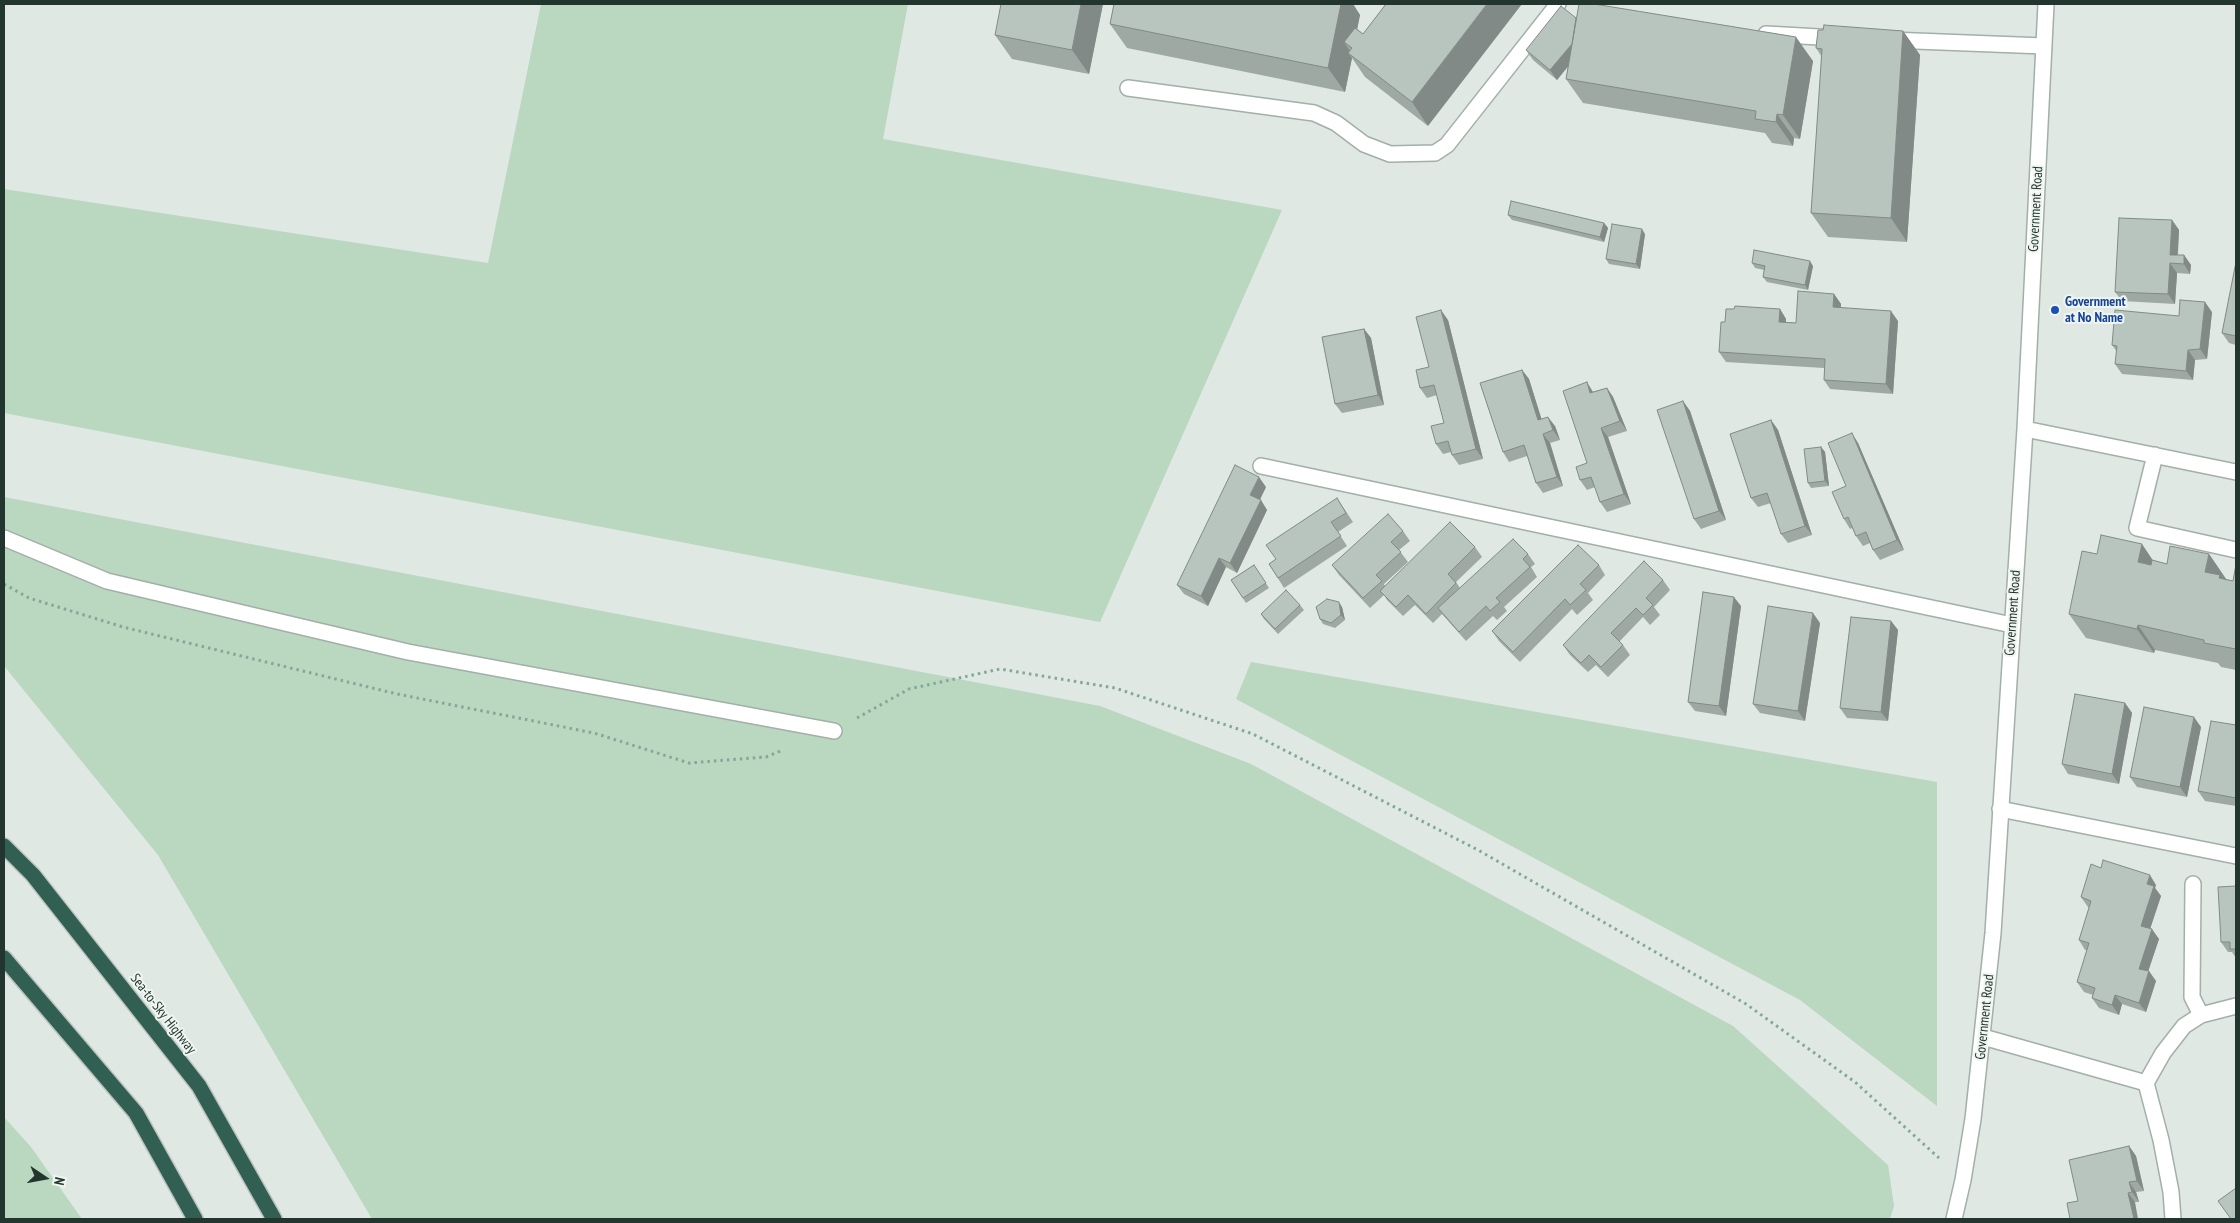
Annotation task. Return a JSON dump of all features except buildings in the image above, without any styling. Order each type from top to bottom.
[{"type":"highway","name":"Sea-to-Sky Highway","points":[[4,846],[33,875],[199,1086],[274,1219]]},
{"type":"highway","points":[[4,958],[136,1113],[195,1219]]},
{"type":"street","points":[[1128,88],[1314,113],[1336,123],[1364,144],[1390,154],[1435,152],[1447,145],[1558,4]]},
{"type":"street","name":"Government Road","points":[[1954,1219],[1964,1180],[1983,1037],[1993,933],[2025,429],[2046,4]]},
{"type":"street","points":[[1752,32],[1856,38]]},
{"type":"street","points":[[1874,39],[2044,46]]},
{"type":"street","points":[[2025,429],[2236,472]]},
{"type":"street","points":[[2154,455],[2137,528],[2236,550]]},
{"type":"street","points":[[1261,466],[2012,625]]},
{"type":"street","points":[[4,538],[107,581],[398,650],[834,731]]},
{"type":"street","points":[[2000,809],[2236,856]]},
{"type":"street","points":[[2193,884],[2192,997],[2201,1015]]},
{"type":"street","points":[[2173,1219],[2164,1157],[2146,1082],[2163,1053],[2184,1026],[2201,1015],[2236,1006]]},
{"type":"street","points":[[1983,1037],[2146,1082]]},
{"type":"path","points":[[1115,688],[1253,734],[1478,850],[1746,1004],[1855,1082],[1964,1180]]},
{"type":"green space","points":[[541,4],[908,4],[883,139],[1282,210],[1100,622],[4,413],[4,189],[488,263]]},
{"type":"green space","points":[[4,497],[1100,706],[1251,764],[1733,1026],[1888,1165],[1894,1206],[1890,1219],[372,1219],[158,855],[4,666]]},
{"type":"green space","points":[[1251,662],[1937,782],[1937,1106],[1800,1000],[1236,699]]},
{"type":"green space","points":[[4,1117],[31,1147],[82,1219],[4,1219]]},
{"type":"place","name":"Government at No Name","points":[[2055,310]]}]
